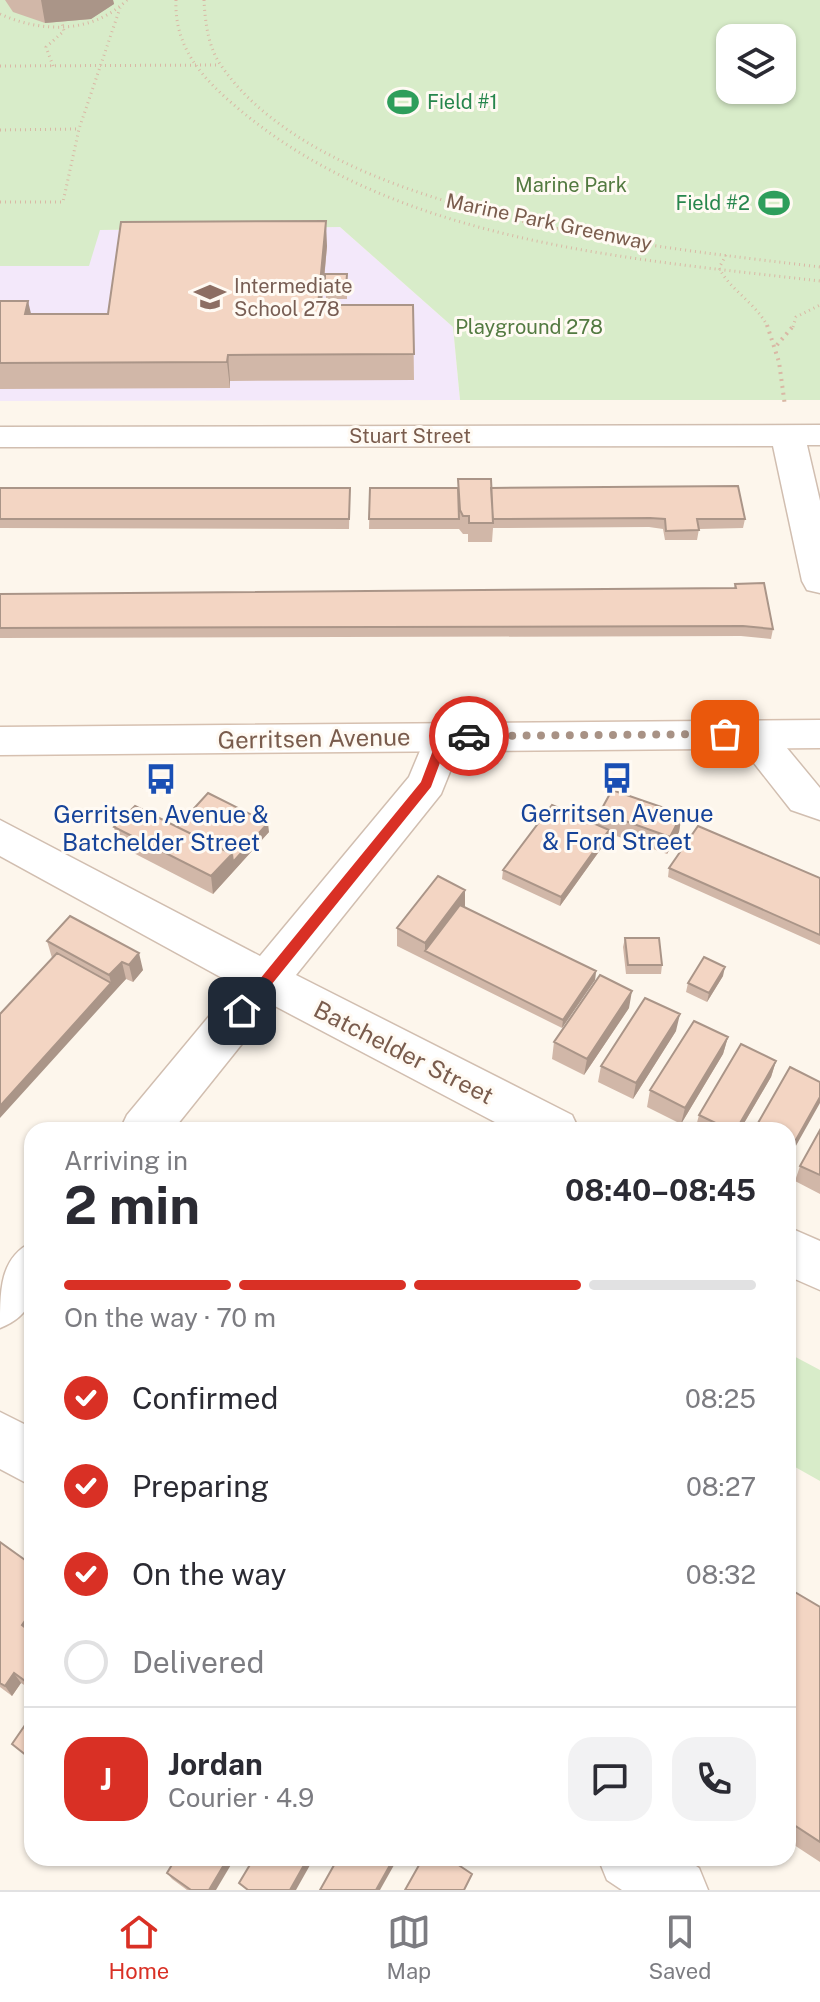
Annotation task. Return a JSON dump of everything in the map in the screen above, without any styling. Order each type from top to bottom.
[{"type":"street","name":"Stuart Street","points":[[0,437],[798,427]]},
{"type":"street","points":[[798,427],[820,581]]},
{"type":"street","points":[[753,734],[806,799],[820,805]]},
{"type":"street","name":"Gerritsen Avenue","points":[[0,741],[820,734]]},
{"type":"street","points":[[151,1122],[427,783],[444,737]]},
{"type":"street","name":"Batchelder Street","points":[[0,836],[267,981],[540,1122]]},
{"type":"street","points":[[796,1254],[820,1267]]},
{"type":"street","points":[[0,1304],[24,1275]]},
{"type":"street","points":[[0,1438],[24,1454]]},
{"type":"street","points":[[641,1866],[677,1890]]},
{"type":"path","points":[[0,202],[63,202],[79,129],[120,8],[127,0]]},
{"type":"path","name":"Marine Park Greenway","points":[[176,0],[180,41],[195,66],[227,102],[269,135],[339,175],[397,199],[524,235],[719,268],[820,281]]},
{"type":"path","name":"Marine Park Greenway","points":[[204,0],[205,25],[220,65],[244,95],[299,137],[399,184],[512,218],[726,255],[820,267]]},
{"type":"path","points":[[0,14],[27,25],[62,25],[96,20],[120,8]]},
{"type":"path","points":[[53,66],[46,47],[64,31],[62,25]]},
{"type":"path","points":[[0,66],[220,65]]},
{"type":"path","points":[[0,130],[79,129]]},
{"type":"path","points":[[726,255],[719,268],[728,287],[748,297],[766,322],[777,345],[798,427]]},
{"type":"path","points":[[777,345],[792,330],[796,317],[820,305]]},
{"type":"shaded area","name":"Intermediate School 278","points":[[340,227],[453,327],[460,400],[0,401],[0,266],[99,230]]},
{"type":"green space","name":"Marine Park","points":[[0,0],[820,0],[820,400],[460,400],[453,327],[340,227],[100,230],[89,266],[0,266]]},
{"type":"green space","points":[[796,1357],[820,1370],[820,1481],[796,1468]]},
{"type":"building","points":[[326,221],[318,305],[413,305],[414,354],[228,355],[227,362],[0,363],[0,301],[28,301],[25,314],[108,314],[121,222]]},
{"type":"building","points":[[325,274],[347,274],[346,289],[325,289]]},
{"type":"building","points":[[458,479],[491,479],[493,523],[469,523],[469,516],[463,516]]},
{"type":"building","points":[[738,486],[745,519],[697,519],[699,530],[666,531],[665,519],[650,518],[493,519],[491,488]]},
{"type":"building","points":[[0,488],[350,488],[349,519],[0,519]]},
{"type":"building","points":[[370,488],[458,488],[459,519],[369,519]]},
{"type":"building","points":[[764,583],[773,629],[743,626],[0,628],[0,594],[736,588],[735,584]]},
{"type":"building","points":[[612,790],[682,814],[670,837],[600,812]]},
{"type":"building","points":[[208,793],[268,823],[233,862],[232,854],[177,827]]},
{"type":"building","points":[[552,805],[609,830],[561,897],[503,870]]},
{"type":"building","points":[[135,806],[232,854],[211,876],[114,827]]},
{"type":"building","points":[[698,826],[820,878],[820,935],[669,868]]},
{"type":"building","points":[[438,876],[465,890],[425,943],[397,928]]},
{"type":"building","points":[[460,905],[596,971],[563,1020],[425,951]]},
{"type":"building","points":[[70,916],[139,953],[129,965],[122,962],[109,975],[47,941]]},
{"type":"building","points":[[625,938],[659,938],[662,965],[628,965]]},
{"type":"building","points":[[57,953],[111,983],[0,1106],[0,1014]]},
{"type":"building","points":[[704,957],[725,967],[709,993],[688,983]]},
{"type":"building","points":[[600,975],[632,991],[587,1059],[554,1042]]},
{"type":"building","points":[[645,998],[680,1014],[636,1083],[601,1066]]},
{"type":"building","points":[[694,1021],[728,1037],[685,1108],[650,1090]]},
{"type":"building","points":[[741,1044],[776,1061],[741,1122],[713,1122],[699,1115]]},
{"type":"building","points":[[790,1067],[820,1082],[820,1097],[796,1140],[796,1122],[759,1122]]},
{"type":"building","points":[[820,1130],[820,1175],[800,1166]]},
{"type":"building","points":[[0,1542],[24,1559],[24,1680],[14,1673],[5,1686],[0,1683]]},
{"type":"building","points":[[796,1593],[820,1607],[820,1842],[796,1826]]},
{"type":"building","points":[[24,1727],[24,1754],[12,1744]]},
{"type":"building","points":[[171,1866],[223,1866],[209,1890],[191,1890],[167,1873]]},
{"type":"building","points":[[249,1866],[304,1866],[290,1890],[248,1890],[239,1883]]},
{"type":"building","points":[[334,1866],[390,1866],[376,1890],[320,1890]]},
{"type":"building","points":[[418,1866],[460,1866],[472,1874],[464,1890],[405,1890]]},
{"type":"way so far","points":[[469,736],[725,734]]},
{"type":"place","name":"Field #1","points":[[403,102]]},
{"type":"place","name":"Field #2","points":[[774,203]]},
{"type":"place","name":"Intermediate School 278","points":[[210,297]]},
{"type":"place","name":"Gerritsen Avenue & Ford Street","points":[[617,778]]},
{"type":"place","name":"Gerritsen Avenue & Batchelder Street","points":[[161,779]]},
{"type":"route","points":[[242,1011],[427,783],[444,737],[469,736]]},
{"type":"park label","name":"Playground 278","points":[[529,327]]}]
